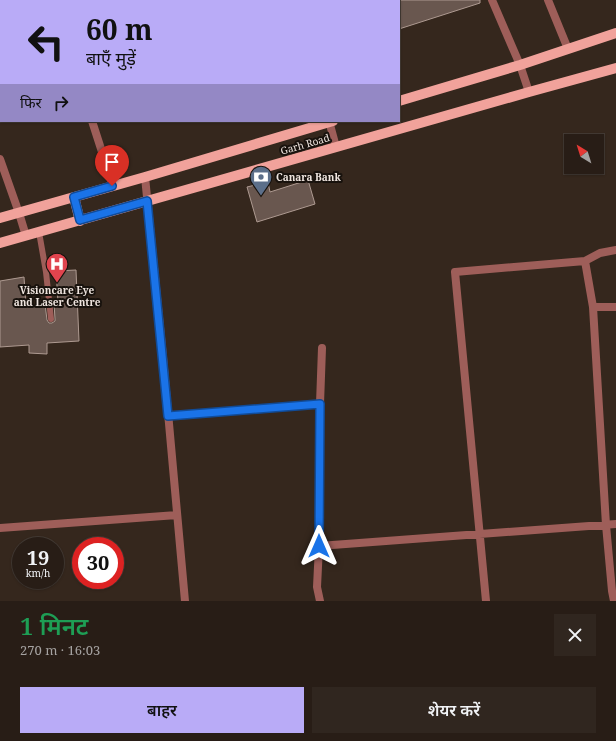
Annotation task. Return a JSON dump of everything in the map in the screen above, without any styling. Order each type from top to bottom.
[{"type":"main road","points":[[400,101],[520,65],[616,33]]},
{"type":"main road","name":"Garh Road","points":[[0,244],[616,68]]},
{"type":"main road","name":"Garh Road","points":[[0,218],[145,177],[327,122]]},
{"type":"main road","points":[[74,197],[80,220]]},
{"type":"street","points":[[492,0],[520,65],[529,92]]},
{"type":"street","points":[[548,0],[568,49]]},
{"type":"street","points":[[92,122],[112,186]]},
{"type":"street","points":[[330,122],[336,147]]},
{"type":"street","points":[[0,159],[26,236]]},
{"type":"street","points":[[145,177],[185,601]]},
{"type":"street","points":[[486,601],[455,272],[585,261],[600,253],[616,250]]},
{"type":"street","points":[[585,261],[593,307],[606,525],[614,601]]},
{"type":"street","points":[[593,307],[616,307]]},
{"type":"street","points":[[320,601],[316,587],[319,546],[322,348]]},
{"type":"street","points":[[168,416],[320,404]]},
{"type":"street","points":[[0,528],[177,515]]},
{"type":"street","points":[[319,546],[616,524]]},
{"type":"lane","points":[[39,232],[46,272],[51,319]]},
{"type":"building","points":[[400,0],[480,0],[480,3],[400,29]]},
{"type":"building","points":[[308,180],[315,204],[257,222],[247,187],[268,182],[270,192]]},
{"type":"building","points":[[76,270],[79,341],[47,343],[47,354],[29,353],[29,345],[0,347],[0,281],[24,277],[26,306],[45,304],[47,320],[49,323],[52,323],[55,321],[54,303],[58,302],[56,271]]},
{"type":"place","name":"Canara Bank","points":[[261,196]]},
{"type":"place","name":"Visioncare Eye and Laser Centre","points":[[57,284]]},
{"type":"route","points":[[112,186],[74,197],[80,220],[147,201],[168,416],[320,404],[319,546]]}]
